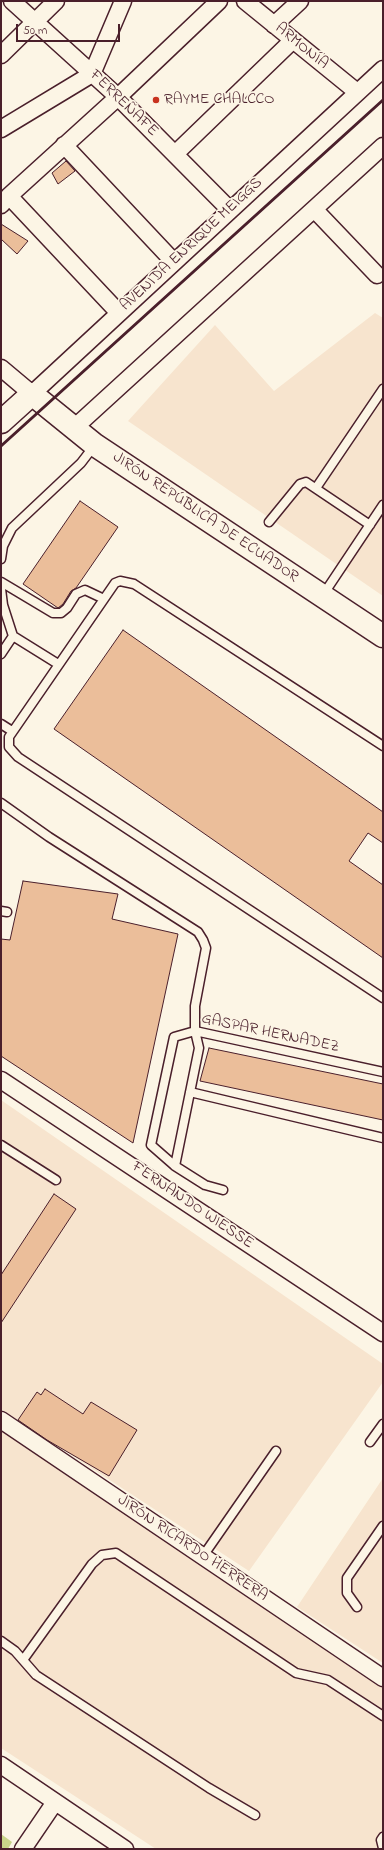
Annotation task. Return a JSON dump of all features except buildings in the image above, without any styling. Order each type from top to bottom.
[{"type":"street","name":"FERREÑAFE","points":[[12,1],[118,97],[230,210]]},
{"type":"street","points":[[1,55],[56,1]]},
{"type":"street","points":[[1,129],[92,74],[123,1]]},
{"type":"street","points":[[119,313],[5,200],[118,97],[219,1]]},
{"type":"street","name":"ARMONÍA","points":[[245,1],[292,41],[358,92]]},
{"type":"street","points":[[274,26],[300,1]]},
{"type":"street","points":[[175,154],[292,41]]},
{"type":"street","name":"AVENIDA ENRIQUE MEIGGS","points":[[1,422],[383,69]]},
{"type":"street","points":[[64,145],[174,262]]},
{"type":"street","points":[[73,429],[383,146]]},
{"type":"street","points":[[314,209],[377,275]]},
{"type":"street","points":[[1,368],[32,394]]},
{"type":"street","name":"JIRÓN REPÚBLICA DE ECUADOR","points":[[32,394],[73,429],[95,445],[383,636]]},
{"type":"street","name":"FERNANDO WIESSE","points":[[1,1080],[383,1333]]},
{"type":"street","name":"JIRÓN RICARDO HERRERA","points":[[1,1420],[383,1678]]},
{"type":"street","points":[[1,1766],[125,1849]]},
{"type":"street","points":[[23,1849],[55,1802]]},
{"type":"lane","points":[[316,488],[383,389]]},
{"type":"lane","points":[[1,558],[3,546],[12,528],[81,463],[95,445]]},
{"type":"lane","points":[[269,522],[300,484],[306,482],[370,525]]},
{"type":"lane","points":[[322,596],[383,505]]},
{"type":"lane","points":[[383,746],[134,584],[120,581],[114,583],[9,737],[9,747],[18,757],[383,998]]},
{"type":"lane","points":[[1,582],[53,613],[61,613],[67,608],[76,594],[85,590],[104,599]]},
{"type":"lane","points":[[1,589],[3,605],[14,636],[58,664]]},
{"type":"lane","points":[[1,654],[14,636]]},
{"type":"lane","points":[[1,724],[12,731]]},
{"type":"lane","points":[[1,803],[50,837],[198,932],[206,948],[195,1006],[195,1031],[199,1048],[175,1166],[206,1185],[223,1190]]},
{"type":"lane","name":"GASPAR HERNADEZ","points":[[175,1166],[153,1147],[150,1142],[173,1039],[195,1031],[383,1072]]},
{"type":"lane","points":[[190,1092],[383,1138]]},
{"type":"lane","points":[[1,1145],[56,1180]]},
{"type":"lane","points":[[370,1442],[383,1424]]},
{"type":"lane","points":[[203,1556],[276,1451]]},
{"type":"lane","points":[[357,1607],[348,1593],[347,1578],[383,1526]]},
{"type":"lane","points":[[23,1660],[92,1564],[102,1555],[116,1553],[296,1673],[328,1680],[383,1716]]},
{"type":"lane","points":[[1,1641],[15,1650],[36,1675],[209,1788],[255,1815]]},
{"type":"lane","points":[[383,1837],[381,1840],[383,1848]]},
{"type":"shaded area","points":[[375,313],[383,318],[383,596],[128,421],[215,325],[274,391]]},
{"type":"shaded area","points":[[1,1100],[383,1364],[383,1382],[249,1571],[1,1409]]},
{"type":"shaded area","points":[[1,1430],[383,1688],[383,1849],[156,1849],[1,1748]]},
{"type":"shaded area","points":[[383,1478],[383,1663],[297,1607]]},
{"type":"green space","points":[[1,1834],[12,1842],[8,1849],[1,1849]]},
{"type":"railway","points":[[1,446],[383,100]]},
{"type":"place","name":"RAYME CHALCCO","points":[[156,100]]}]
